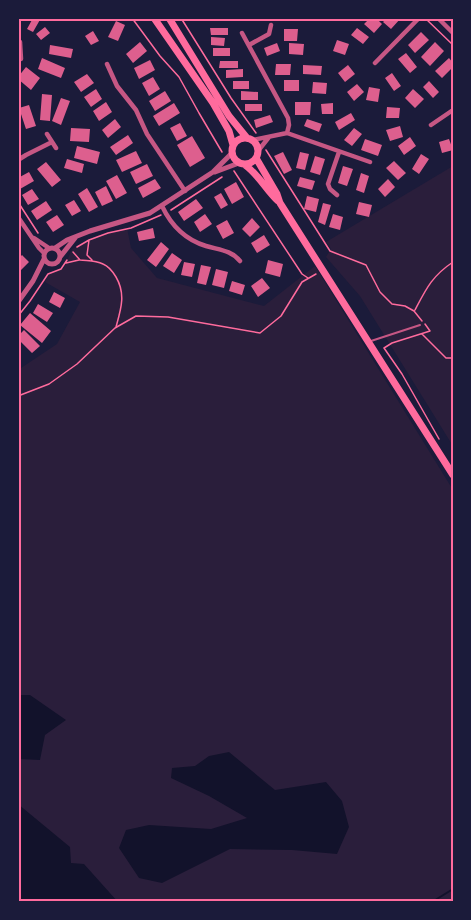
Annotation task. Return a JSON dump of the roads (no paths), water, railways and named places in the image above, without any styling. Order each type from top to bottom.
[{"type":"highway","points":[[153,18],[209,97],[229,131],[233,157],[253,171],[280,203]]},
{"type":"highway","points":[[169,18],[229,116],[256,145],[280,203],[453,475]]},
{"type":"highway","points":[[231,152],[239,139],[256,145]]},
{"type":"highway","points":[[242,164],[252,163],[256,145]]},
{"type":"street","points":[[375,63],[419,18]]},
{"type":"street","points":[[438,18],[453,33]]},
{"type":"street","points":[[447,28],[453,22]]},
{"type":"street","points":[[249,45],[269,34],[271,25]]},
{"type":"street","points":[[242,33],[288,118],[287,133]]},
{"type":"street","points":[[20,42],[21,59]]},
{"type":"street","points":[[107,64],[117,86],[136,110],[147,134],[185,190]]},
{"type":"street","points":[[431,125],[453,110]]},
{"type":"street","points":[[256,145],[269,137],[287,133],[370,162]]},
{"type":"street","points":[[47,134],[56,148]]},
{"type":"street","points":[[18,160],[52,142]]},
{"type":"street","points":[[213,172],[231,152]]},
{"type":"street","points":[[337,195],[332,192],[328,184],[339,152]]},
{"type":"street","points":[[18,303],[48,254],[67,240],[105,225],[150,213],[213,172],[242,164]]},
{"type":"street","points":[[162,206],[171,221],[188,238],[205,246],[229,251],[240,261]]},
{"type":"street","points":[[18,217],[48,254],[53,264],[76,237]]},
{"type":"street","points":[[48,254],[59,252],[59,258]]},
{"type":"lane","points":[[369,343],[372,340],[420,325]]},
{"type":"waterway","points":[[432,902],[453,889]]}]
